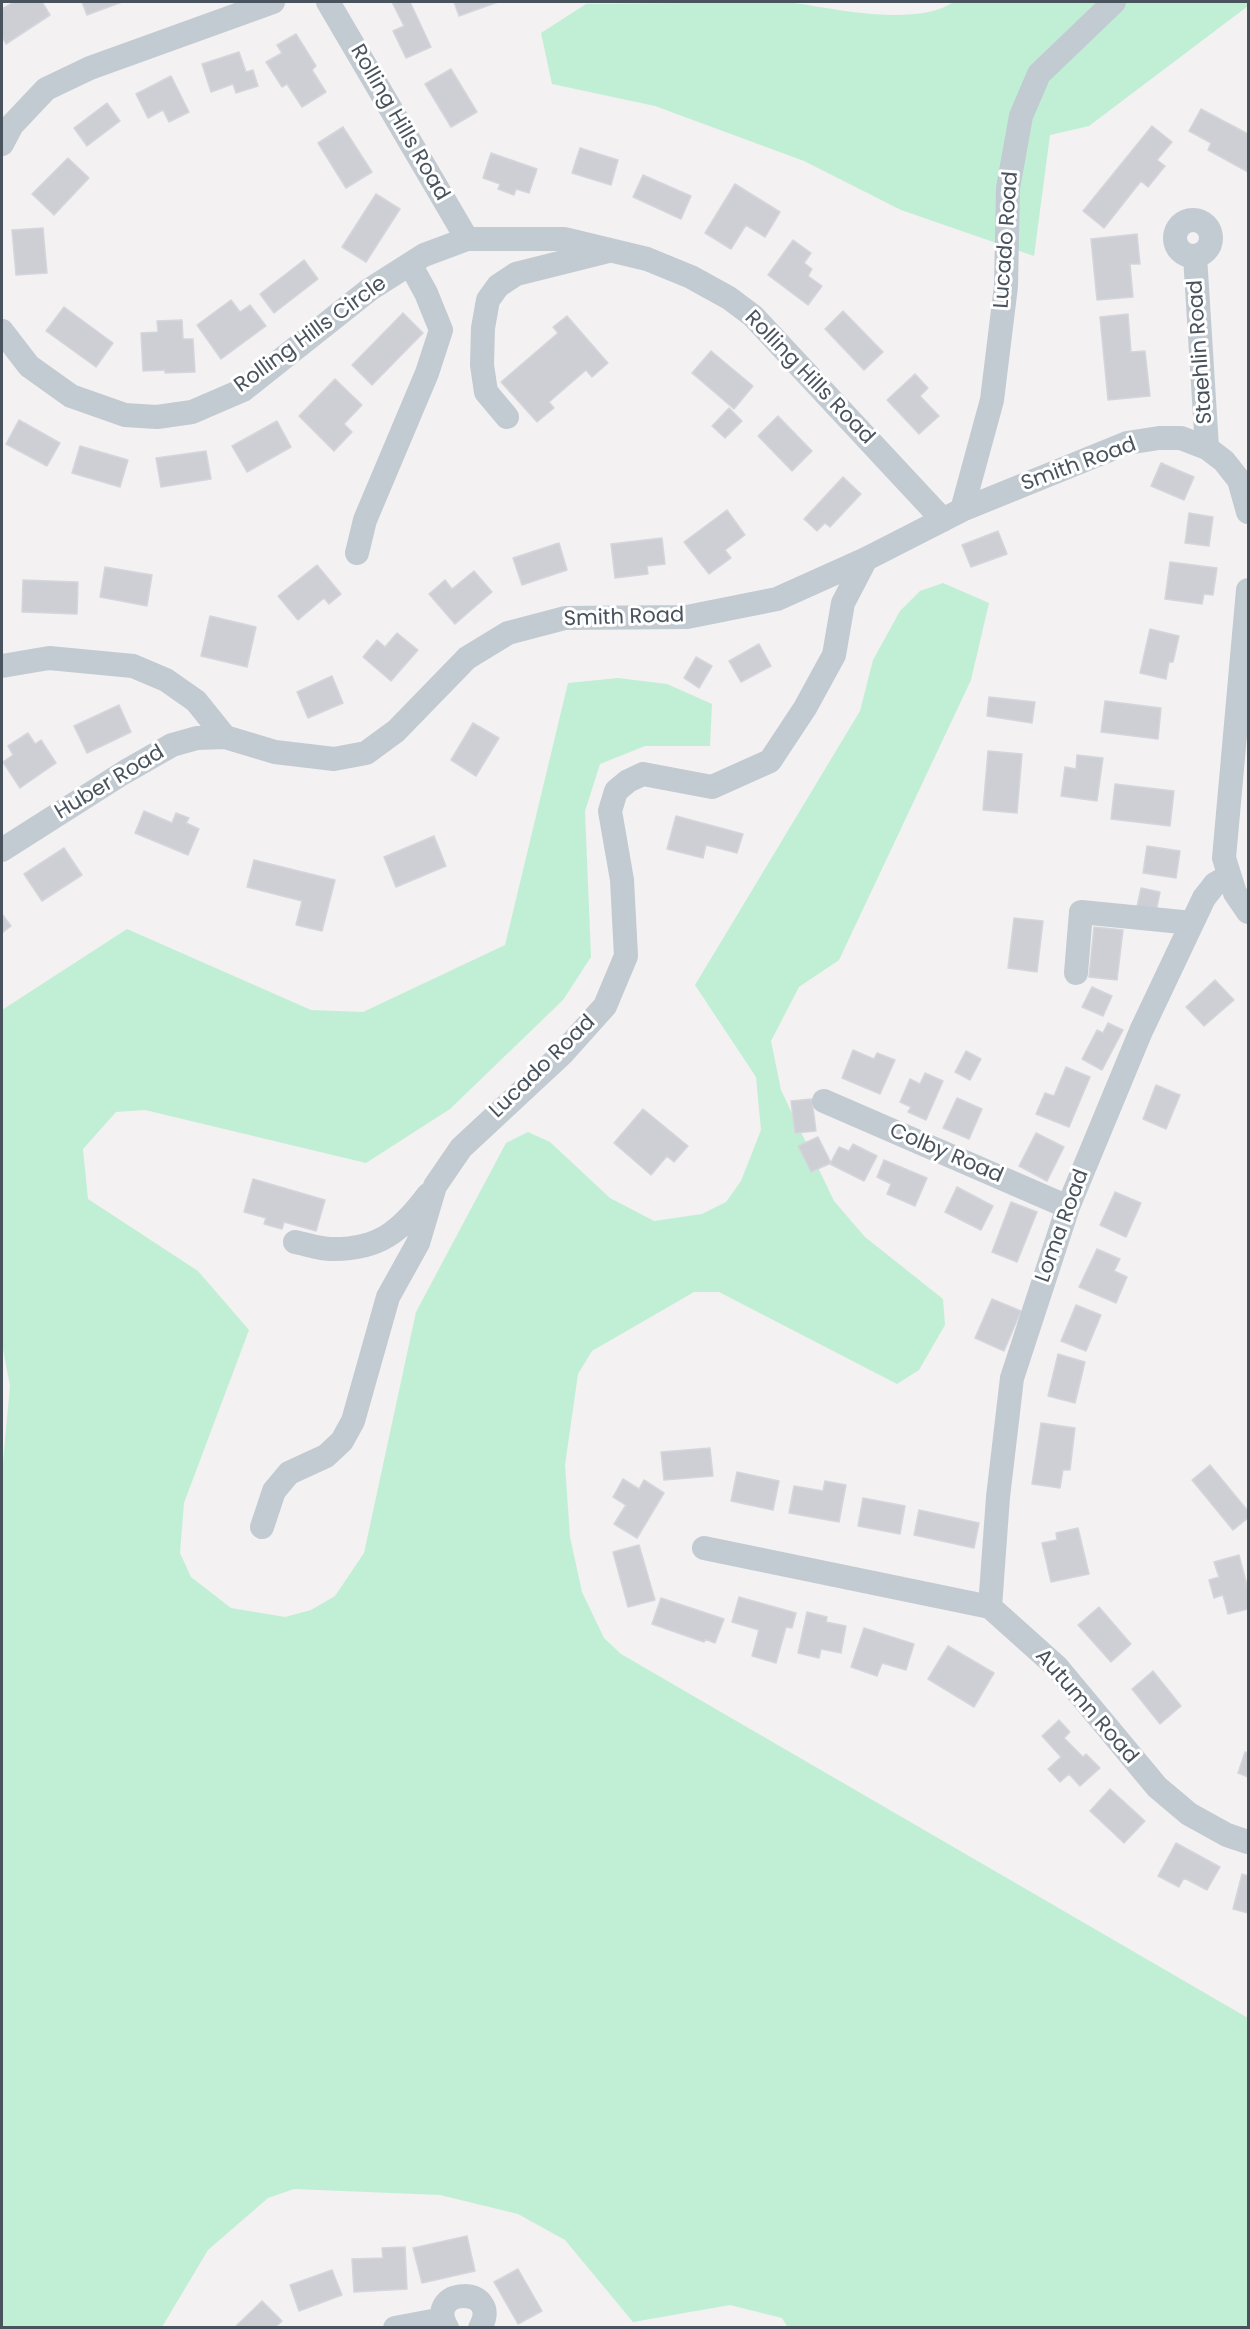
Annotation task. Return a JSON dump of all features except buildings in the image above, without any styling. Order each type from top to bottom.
[{"type":"street","points":[[2,144],[12,125],[46,89],[90,68],[273,2]]},
{"type":"street","name":"Rolling Hills Road","points":[[328,2],[467,239],[564,239],[647,259],[691,277],[729,298],[753,316],[952,515]]},
{"type":"street","name":"Lucado Road","points":[[952,515],[992,400],[1006,286],[1008,188],[1021,116],[1039,75],[1114,2]]},
{"type":"street","name":"Rolling Hills Circle","points":[[2,330],[29,366],[71,396],[125,416],[157,417],[192,412],[243,390],[369,290],[424,255],[467,239]]},
{"type":"street","points":[[507,417],[486,392],[482,365],[483,328],[488,300],[498,286],[516,274],[610,250]]},
{"type":"street","name":"Staehlin Road","points":[[1195,256],[1207,448]]},
{"type":"street","points":[[357,553],[365,519],[427,373],[441,330],[426,293],[410,264]]},
{"type":"street","name":"Smith Road","points":[[225,737],[275,752],[305,757],[334,759],[366,753],[396,731],[467,658],[508,633],[565,618],[687,617],[777,599],[866,559],[952,515],[1126,443],[1159,438],[1181,438],[1207,448],[1224,461],[1239,480],[1248,512]]},
{"type":"street","name":"Lucado Road","points":[[262,1527],[274,1491],[289,1473],[326,1456],[342,1441],[353,1421],[388,1297],[418,1243],[435,1186],[461,1148],[562,1054],[605,1006],[626,956],[622,880],[610,811],[616,791],[628,781],[643,774],[712,788],[770,761],[805,708],[834,655],[843,603],[866,559]]},
{"type":"street","points":[[1248,590],[1224,839],[1224,858],[1229,876],[1235,893],[1248,912]]},
{"type":"street","points":[[2,666],[49,658],[133,666],[166,680],[196,701],[225,737]]},
{"type":"street","name":"Huber Road","points":[[2,850],[123,773],[172,745],[197,738],[225,737]]},
{"type":"street","name":"Loma Road","points":[[990,1607],[998,1497],[1012,1378],[1068,1207],[1141,1031],[1204,898],[1215,884],[1229,876]]},
{"type":"street","points":[[1076,974],[1081,912],[1192,923]]},
{"type":"street","name":"Colby Road","points":[[824,1101],[1068,1207]]},
{"type":"street","points":[[295,1242],[331,1249],[372,1244],[393,1235],[415,1213],[435,1186]]},
{"type":"street","points":[[704,1548],[990,1607]]},
{"type":"street","name":"Autumn Road","points":[[990,1607],[1057,1667],[1156,1787],[1189,1814],[1227,1835],[1248,1842]]},
{"type":"street","points":[[395,2328],[445,2323],[443,2311],[452,2298],[459,2295],[475,2298],[484,2311],[484,2319],[480,2328]]},
{"type":"green space","points":[[787,2],[896,15],[937,10],[954,2],[1248,2],[1248,6],[1089,126],[1050,135],[1034,256],[901,210],[804,161],[655,106],[552,84],[541,33],[586,4]]},
{"type":"green space","points":[[943,583],[989,603],[971,680],[839,960],[799,987],[771,1041],[781,1090],[834,1201],[865,1237],[943,1299],[945,1325],[919,1370],[897,1384],[719,1292],[694,1292],[592,1351],[578,1374],[565,1465],[570,1537],[582,1592],[604,1638],[621,1654],[1248,2018],[1248,2327],[788,2328],[782,2318],[730,2305],[633,2322],[565,2240],[518,2214],[440,2195],[294,2189],[268,2198],[208,2250],[162,2327],[2,2328],[2,1473],[10,1386],[2,1344],[2,1010],[127,929],[311,1010],[363,1012],[505,945],[568,683],[618,678],[667,684],[712,704],[710,746],[645,746],[600,764],[585,811],[591,957],[563,1000],[450,1109],[366,1163],[145,1110],[116,1112],[83,1149],[88,1199],[198,1271],[249,1330],[184,1503],[180,1553],[191,1577],[231,1608],[285,1617],[311,1610],[335,1596],[364,1553],[416,1312],[506,1143],[528,1132],[550,1142],[610,1198],[654,1221],[702,1214],[726,1202],[741,1181],[761,1130],[756,1077],[695,985],[860,711],[873,660],[900,611],[920,591]]}]
